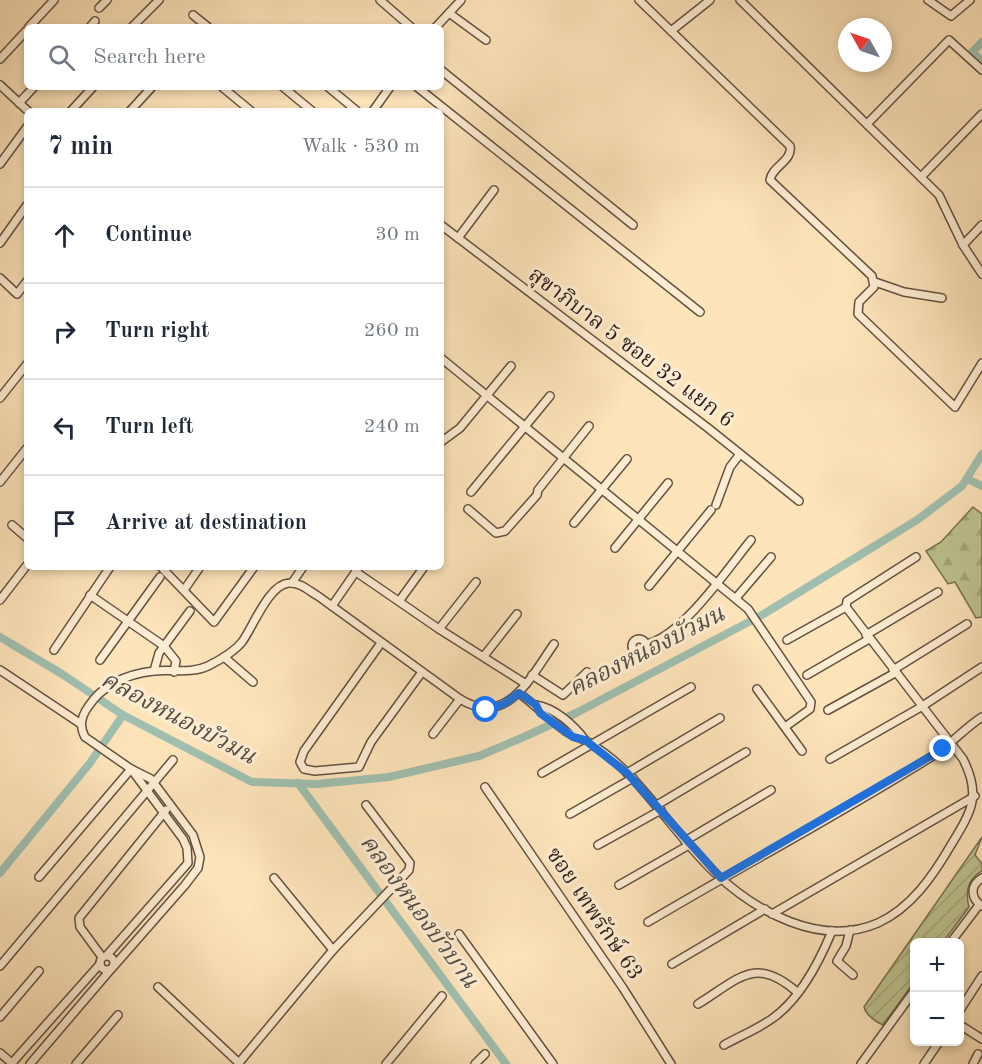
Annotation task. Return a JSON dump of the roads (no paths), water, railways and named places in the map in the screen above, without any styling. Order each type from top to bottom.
[{"type":"street","points":[[32,24],[54,0]]},
{"type":"street","points":[[99,8],[107,0]]},
{"type":"street","points":[[135,24],[158,0]]},
{"type":"street","points":[[380,0],[408,24]]},
{"type":"street","points":[[439,24],[461,0]]},
{"type":"street","points":[[639,0],[787,142],[791,152],[771,176],[772,185],[867,271],[875,282],[904,292],[942,298]]},
{"type":"street","points":[[671,31],[710,0]]},
{"type":"street","points":[[740,0],[944,201],[963,245],[982,274]]},
{"type":"street","points":[[928,0],[951,16],[970,0]]},
{"type":"street","points":[[448,13],[486,40]]},
{"type":"street","points":[[193,15],[204,24]]},
{"type":"street","points":[[0,59],[24,32]]},
{"type":"street","points":[[867,124],[949,40],[982,70]]},
{"type":"street","points":[[444,72],[633,225]]},
{"type":"street","points":[[0,87],[25,108]]},
{"type":"street","points":[[19,103],[31,90]]},
{"type":"street","points":[[74,108],[90,90]]},
{"type":"street","points":[[133,108],[149,90]]},
{"type":"street","points":[[226,90],[247,108]]},
{"type":"street","points":[[287,90],[308,108]]},
{"type":"street","points":[[332,90],[353,108]]},
{"type":"street","points":[[375,108],[388,90]]},
{"type":"street","points":[[421,90],[443,108]]},
{"type":"street","points":[[444,108],[700,312]]},
{"type":"street","points":[[921,177],[982,114]]},
{"type":"street","points":[[0,164],[24,131]]},
{"type":"street","points":[[458,238],[494,190]]},
{"type":"street","points":[[0,243],[24,209]]},
{"type":"street","points":[[963,245],[982,225]]},
{"type":"street","name":"สุขาภิบาล 5 ซอย 32 แยก 6","points":[[444,227],[799,501]]},
{"type":"street","points":[[0,278],[17,294],[24,284]]},
{"type":"street","points":[[875,282],[874,287],[859,302],[858,314],[928,380],[946,401],[955,407],[982,363]]},
{"type":"street","points":[[444,360],[736,598],[750,612],[812,706],[785,727]]},
{"type":"street","points":[[444,440],[460,428],[511,366]]},
{"type":"street","points":[[0,398],[24,368]]},
{"type":"street","points":[[471,492],[550,396]]},
{"type":"street","points":[[468,509],[496,533],[505,531],[537,495],[538,490],[589,426]]},
{"type":"street","points":[[0,482],[24,452]]},
{"type":"street","points":[[649,586],[713,508],[725,476],[740,454]]},
{"type":"street","points":[[574,523],[627,459]]},
{"type":"street","points":[[615,548],[668,483]]},
{"type":"street","points":[[12,525],[24,535]]},
{"type":"street","points":[[646,644],[653,643],[687,617],[751,540]]},
{"type":"street","points":[[736,598],[771,556]]},
{"type":"street","points":[[519,693],[536,705],[547,707],[569,723],[585,740],[630,776],[687,843],[721,878],[772,914],[790,922],[832,931],[850,930],[879,922],[919,892],[967,820],[978,790],[972,774],[949,742],[846,607],[847,601],[916,557]]},
{"type":"street","points":[[0,600],[24,569]]},
{"type":"street","points":[[54,650],[108,570]]},
{"type":"street","points":[[164,570],[214,622],[252,570]]},
{"type":"street","points":[[184,590],[199,570]]},
{"type":"street","points":[[292,583],[301,570]]},
{"type":"street","points":[[332,606],[358,570],[439,630],[526,684]]},
{"type":"street","points":[[400,600],[422,570]]},
{"type":"street","points":[[100,660],[160,577]]},
{"type":"street","points":[[439,630],[476,582]]},
{"type":"street","points":[[30,1064],[198,868],[199,848],[194,835],[147,775],[131,769],[85,737],[81,724],[87,708],[99,691],[126,677],[154,671],[174,672],[206,667],[224,657],[241,643],[273,592],[280,585],[292,583],[298,584],[332,606],[473,707],[486,710],[504,704],[519,693],[554,644]]},
{"type":"street","points":[[807,675],[938,592]]},
{"type":"street","points":[[90,596],[164,646],[176,661],[174,672]]},
{"type":"street","points":[[787,640],[846,607]]},
{"type":"street","points":[[154,671],[155,661],[164,646],[190,611]]},
{"type":"street","points":[[484,656],[517,614]]},
{"type":"street","points":[[828,710],[894,672],[967,624]]},
{"type":"street","points":[[381,643],[304,751],[300,762],[304,769],[315,771],[359,767],[371,742],[422,672]]},
{"type":"street","points":[[224,657],[253,681]]},
{"type":"street","points":[[830,759],[921,707],[982,667]]},
{"type":"street","points":[[0,670],[81,724]]},
{"type":"street","points":[[532,675],[563,695],[588,672]]},
{"type":"street","points":[[542,773],[593,746],[691,687]]},
{"type":"street","points":[[758,689],[802,751]]},
{"type":"street","points":[[433,734],[460,699]]},
{"type":"street","points":[[536,705],[540,713],[573,737],[585,740]]},
{"type":"street","points":[[648,922],[897,778],[943,749],[982,717]]},
{"type":"street","points":[[570,814],[720,718]]},
{"type":"street","points":[[598,845],[746,752]]},
{"type":"street","points":[[0,966],[173,760]]},
{"type":"street","points":[[0,1053],[12,1064],[188,863],[187,848],[164,812],[131,769]]},
{"type":"street","points":[[39,877],[131,769]]},
{"type":"street","points":[[140,783],[147,775]]},
{"type":"street","name":"ซอย เทพรักษ์ 63","points":[[485,786],[623,988],[671,1064]]},
{"type":"street","points":[[620,885],[771,789]]},
{"type":"street","points":[[772,914],[978,790]]},
{"type":"street","points":[[158,987],[238,1063],[333,950],[409,870],[410,863],[366,805]]},
{"type":"street","points":[[113,967],[104,970],[103,959],[80,927],[79,918],[171,806]]},
{"type":"street","points":[[175,878],[185,885]]},
{"type":"street","points":[[274,878],[333,950]]},
{"type":"street","points":[[954,938],[981,906],[972,892],[975,883],[982,878]]},
{"type":"street","points":[[672,964],[765,909]]},
{"type":"street","points":[[850,930],[846,945],[837,961],[853,975]]},
{"type":"street","points":[[724,1045],[773,1018],[797,992],[820,957],[832,931]]},
{"type":"street","points":[[459,934],[554,1064]]},
{"type":"street","points":[[103,959],[113,959],[113,967]]},
{"type":"street","points":[[0,1017],[39,971]]},
{"type":"street","points":[[698,1004],[754,972],[774,975],[797,992]]},
{"type":"street","points":[[964,1004],[982,976]]},
{"type":"street","points":[[861,1064],[914,992]]},
{"type":"street","points":[[386,1064],[442,996]]},
{"type":"street","points":[[76,1064],[118,1015]]},
{"type":"street","points":[[964,1028],[982,1039]]},
{"type":"street","points":[[924,1064],[936,1046]]},
{"type":"street","points":[[475,1064],[485,1054]]},
{"type":"street","points":[[973,1064],[978,1054]]},
{"type":"waterway","name":"คลองหนองบัวมน","points":[[982,42],[972,52],[982,61]]},
{"type":"waterway","name":"คลองหนองบัวมน","points":[[0,637],[62,674],[123,715],[252,782],[317,784],[389,777],[479,756],[526,736],[576,713],[762,615],[917,520],[962,486],[982,454]]},
{"type":"waterway","points":[[967,479],[982,486]]},
{"type":"waterway","points":[[0,873],[90,763],[123,715]]},
{"type":"waterway","name":"คลองหนองบัวบาน","points":[[298,783],[506,1064]]}]
